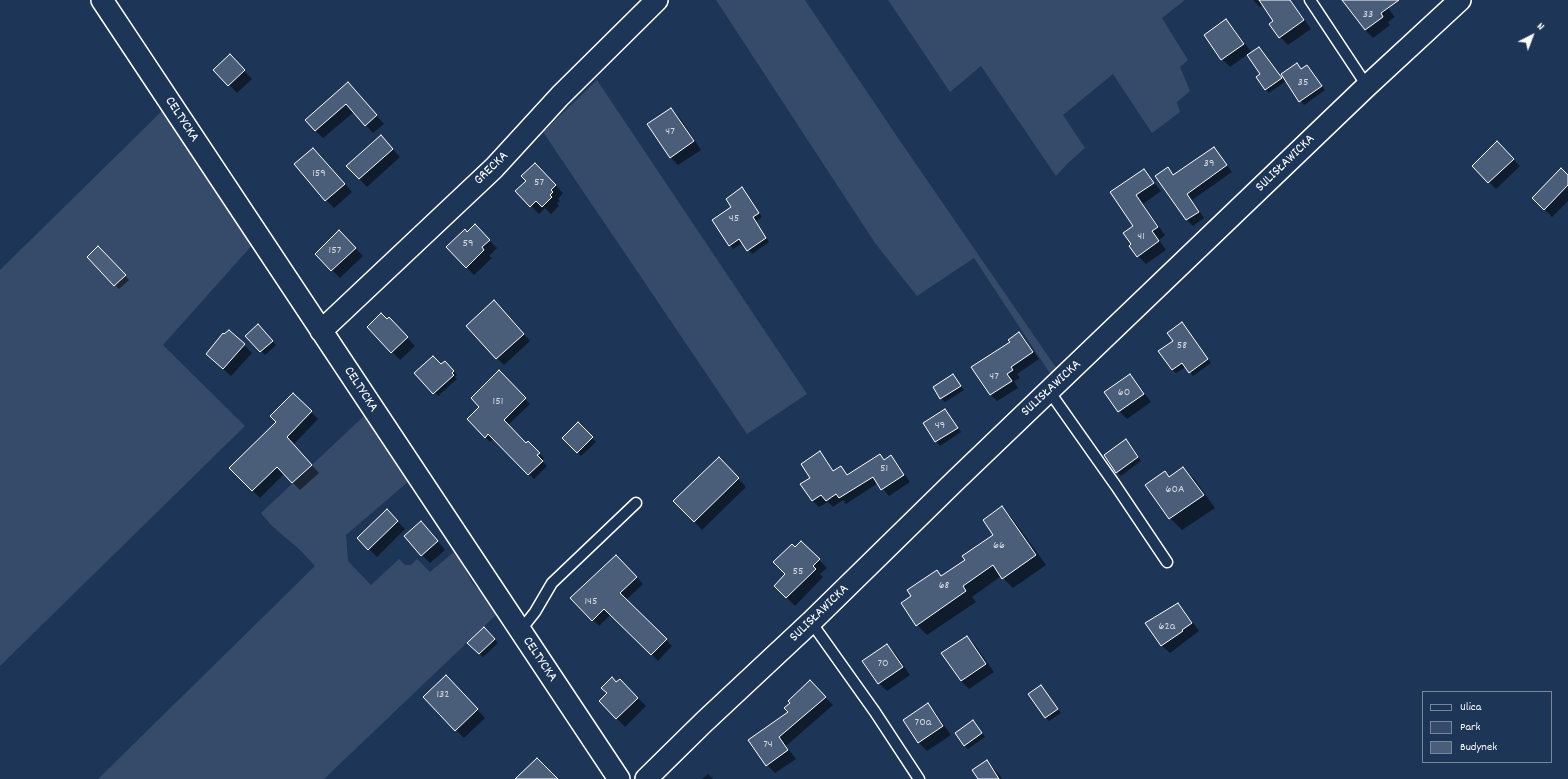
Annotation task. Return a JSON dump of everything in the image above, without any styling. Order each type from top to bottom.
[{"type":"street","name":"CELTYCKA","points":[[102,0],[619,779]]},
{"type":"street","name":"GRECKA","points":[[321,331],[494,168],[560,96],[657,0]]},
{"type":"street","name":"SULISŁAWICKA","points":[[646,779],[1367,86],[1460,0]]},
{"type":"lane","points":[[1310,0],[1367,86]]},
{"type":"lane","points":[[1049,391],[1167,562]]},
{"type":"lane","points":[[520,631],[535,612],[552,583],[636,503]]},
{"type":"lane","points":[[811,622],[919,779]]},
{"type":"green space","points":[[716,0],[805,0],[1057,369],[1051,375],[974,258],[917,296],[875,243]]},
{"type":"green space","points":[[888,0],[1185,0],[1162,18],[1188,60],[1180,67],[1190,91],[1177,102],[1180,112],[1152,133],[1113,74],[1063,115],[1085,148],[1056,176],[981,66],[950,92]]},
{"type":"green space","points":[[597,80],[807,394],[747,434],[543,132]]},
{"type":"green space","points":[[165,108],[254,243],[163,345],[245,426],[0,666],[0,270]]},
{"type":"green space","points":[[365,415],[409,481],[346,535],[348,561],[371,585],[399,559],[405,565],[411,565],[417,559],[430,572],[455,551],[473,584],[485,596],[497,614],[324,779],[98,779],[315,566],[300,550],[271,525],[261,513]]},
{"type":"building","points":[[1259,0],[1290,0],[1304,20],[1279,38],[1269,24],[1273,21]]},
{"type":"building","points":[[1342,0],[1399,0],[1381,13],[1383,17],[1365,30]]},
{"type":"building","points":[[1226,19],[1244,44],[1221,60],[1204,35]]},
{"type":"building","points":[[1259,47],[1282,78],[1265,90],[1256,77],[1260,74],[1247,55]]},
{"type":"building","points":[[230,54],[245,70],[228,86],[213,70]]},
{"type":"building","points":[[1297,63],[1301,69],[1307,65],[1322,86],[1299,102],[1281,74]]},
{"type":"building","points":[[348,82],[377,115],[365,126],[346,104],[315,131],[305,120]]},
{"type":"building","points":[[671,108],[694,141],[670,158],[647,124]]},
{"type":"building","points":[[381,135],[393,149],[359,179],[346,166]]},
{"type":"building","points":[[1497,141],[1514,159],[1488,183],[1472,166]]},
{"type":"building","points":[[1214,147],[1227,165],[1187,194],[1199,212],[1186,220],[1155,176],[1168,167],[1173,175]]},
{"type":"building","points":[[313,148],[345,184],[325,201],[294,164]]},
{"type":"building","points":[[535,163],[556,185],[551,190],[553,192],[550,195],[552,197],[542,207],[536,201],[530,207],[515,191],[526,181],[521,176]]},
{"type":"building","points":[[1561,168],[1568,175],[1568,185],[1544,210],[1532,198]]},
{"type":"building","points":[[1144,169],[1154,183],[1136,195],[1158,227],[1152,231],[1159,241],[1137,257],[1129,246],[1131,244],[1123,233],[1133,226],[1110,192]]},
{"type":"building","points":[[742,187],[759,213],[753,217],[766,238],[747,251],[739,239],[729,246],[712,220],[731,207],[726,199]]},
{"type":"building","points":[[475,224],[490,240],[482,247],[484,250],[466,268],[446,247],[465,229],[467,232]]},
{"type":"building","points":[[339,230],[356,248],[331,271],[315,254]]},
{"type":"building","points":[[98,246],[126,275],[114,286],[87,257]]},
{"type":"building","points":[[494,300],[524,334],[496,359],[466,326]]},
{"type":"building","points":[[381,313],[387,319],[389,317],[408,337],[391,353],[367,327]]},
{"type":"building","points":[[1182,322],[1208,359],[1189,373],[1182,363],[1172,370],[1158,351],[1173,341],[1167,333]]},
{"type":"building","points":[[258,324],[273,341],[260,352],[245,336]]},
{"type":"building","points":[[229,330],[245,344],[223,369],[206,354],[223,333],[224,334]]},
{"type":"building","points":[[1019,332],[1033,352],[1011,367],[1013,370],[1007,374],[1012,381],[990,395],[971,367],[1010,342],[1008,340]]},
{"type":"building","points":[[433,356],[441,364],[445,361],[454,371],[452,373],[454,375],[433,394],[414,373]]},
{"type":"building","points":[[499,370],[526,398],[504,420],[526,443],[528,441],[540,453],[537,455],[543,461],[528,475],[488,434],[485,438],[467,419],[479,407],[471,398]]},
{"type":"building","points":[[953,374],[961,386],[940,399],[933,387]]},
{"type":"building","points":[[1130,374],[1144,394],[1118,412],[1104,392]]},
{"type":"building","points":[[293,393],[312,411],[287,437],[312,465],[292,483],[277,467],[252,491],[229,468],[276,422],[270,416]]},
{"type":"building","points":[[945,409],[958,428],[935,442],[923,423]]},
{"type":"building","points":[[578,422],[593,437],[577,453],[562,438]]},
{"type":"building","points":[[1126,439],[1138,457],[1116,473],[1104,455]]},
{"type":"building","points":[[820,451],[833,471],[841,466],[847,475],[880,454],[884,460],[891,455],[904,475],[881,490],[873,477],[839,498],[836,494],[826,501],[821,495],[812,501],[800,484],[810,478],[801,464]]},
{"type":"building","points":[[719,457],[739,478],[694,522],[673,501]]},
{"type":"building","points":[[1183,467],[1204,495],[1169,519],[1145,485],[1165,471],[1169,477]]},
{"type":"building","points":[[1002,506],[1036,555],[1002,579],[993,565],[963,586],[966,591],[916,626],[901,603],[911,596],[907,590],[937,570],[941,576],[965,560],[962,556],[993,535],[983,520]]},
{"type":"building","points":[[387,509],[398,521],[368,550],[357,538]]},
{"type":"building","points":[[421,521],[438,541],[421,556],[404,536]]},
{"type":"building","points":[[801,541],[820,559],[813,566],[816,569],[786,598],[774,586],[785,574],[773,562],[792,544],[795,547]]},
{"type":"building","points":[[616,555],[637,577],[620,593],[667,639],[651,655],[604,609],[592,621],[570,598]]},
{"type":"building","points":[[1178,603],[1192,623],[1161,646],[1145,623]]},
{"type":"building","points":[[484,627],[495,639],[479,654],[467,643]]},
{"type":"building","points":[[967,636],[986,664],[961,681],[941,653]]},
{"type":"building","points":[[887,644],[903,667],[878,684],[862,661]]},
{"type":"building","points":[[446,675],[478,709],[455,731],[423,697]]},
{"type":"building","points":[[612,677],[616,682],[620,679],[638,698],[616,719],[599,701],[607,693],[601,688]]},
{"type":"building","points":[[810,680],[826,697],[779,737],[788,750],[766,766],[748,740],[788,712],[784,708],[790,703],[788,701]]},
{"type":"building","points":[[1041,685],[1058,709],[1045,718],[1028,694]]},
{"type":"building","points":[[928,703],[943,726],[918,743],[903,720]]},
{"type":"building","points":[[973,720],[982,733],[964,746],[955,733]]},
{"type":"building","points":[[537,758],[558,779],[515,779]]},
{"type":"building","points":[[987,760],[999,779],[978,779],[972,770]]}]
